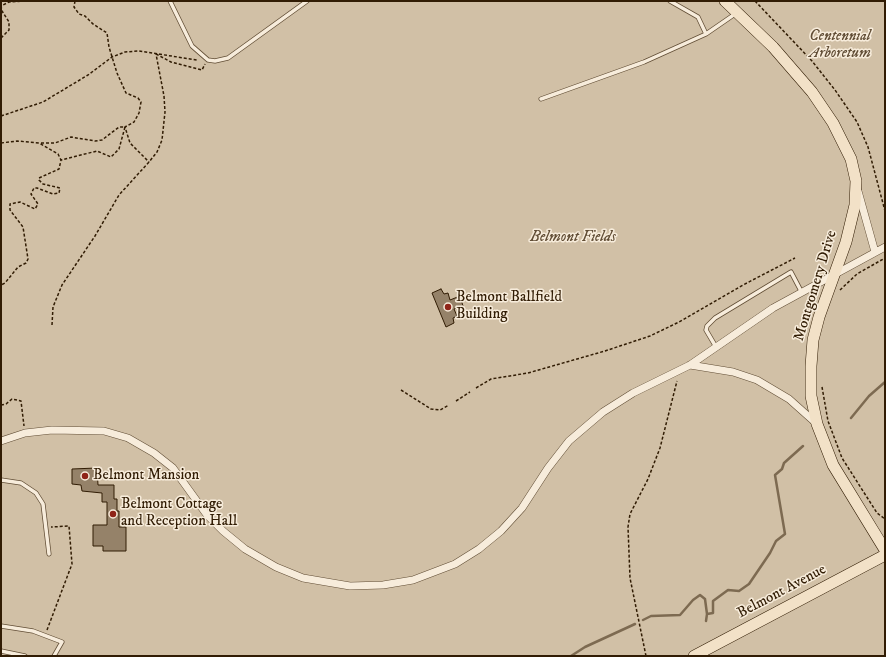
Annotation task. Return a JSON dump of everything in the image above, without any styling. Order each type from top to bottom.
[{"type":"main road","name":"Montgomery Drive","points":[[725,1],[787,63],[823,106],[847,148],[856,181],[856,195],[852,221],[835,275],[816,326],[810,380],[817,424],[833,465],[885,550]]},
{"type":"main road","name":"Belmont Avenue","points":[[694,656],[885,555]]},
{"type":"street","name":"Montgomery Drive","points":[[856,181],[875,252]]},
{"type":"street","points":[[1,440],[25,433],[52,430],[92,430],[115,433],[128,438],[164,461],[181,478],[207,515],[223,531],[260,558],[290,573],[320,582],[350,586],[383,585],[413,580],[455,564],[479,549],[501,531],[522,508],[548,468],[579,431],[628,396],[690,365],[761,315],[801,291],[835,275],[885,247]]},
{"type":"street","points":[[690,365],[732,372],[757,380],[789,399],[817,424]]},
{"type":"lane","points":[[170,1],[192,46],[208,60],[222,60],[228,58],[307,1]]},
{"type":"lane","points":[[670,1],[698,17],[706,34]]},
{"type":"lane","points":[[542,99],[644,62],[706,34],[737,12]]},
{"type":"lane","points":[[716,347],[706,330],[707,326],[715,318],[791,272],[801,291]]},
{"type":"lane","points":[[1,480],[21,483],[36,493],[43,504],[49,554]]},
{"type":"lane","points":[[1,626],[19,628],[45,635],[62,642],[54,656]]},
{"type":"lane","points":[[1,651],[25,656]]},
{"type":"path","points":[[1,38],[9,30],[9,22],[2,11],[1,6],[9,2],[25,1]]},
{"type":"path","points":[[61,160],[97,151],[111,157],[119,149],[126,127],[137,117],[142,102],[138,98],[126,93],[112,57],[107,33],[93,24],[85,16],[79,14],[74,8],[76,1]]},
{"type":"path","points":[[755,1],[812,61],[835,90],[853,117],[868,147],[885,211]]},
{"type":"path","points":[[1,116],[43,102],[88,75],[112,57],[132,51],[186,59],[208,60]]},
{"type":"path","points":[[156,54],[172,62],[202,70]]},
{"type":"path","points":[[52,325],[53,306],[62,285],[95,236],[119,195],[149,162],[159,146],[164,127],[164,96],[156,54]]},
{"type":"path","points":[[126,127],[130,143],[149,162]]},
{"type":"path","points":[[1,143],[17,141],[55,143],[71,137],[95,141],[102,140],[119,128],[126,127]]},
{"type":"path","points":[[1,285],[5,283],[15,269],[26,263],[28,259],[23,227],[10,210],[10,204],[20,202],[35,209],[38,204],[31,194],[34,188],[53,194],[59,193],[60,188],[43,184],[38,180],[39,178],[59,168],[61,160],[58,154],[39,143]]},
{"type":"path","points":[[476,388],[491,379],[528,373],[625,345],[650,336],[679,322],[743,285],[796,258]]},
{"type":"path","points":[[839,291],[857,274],[885,258]]},
{"type":"path","points":[[646,656],[630,578],[628,527],[630,514],[648,479],[660,448],[672,405],[678,370]]},
{"type":"path","points":[[822,386],[828,421],[842,458],[877,513],[885,519]]},
{"type":"path","points":[[401,390],[432,409],[440,410],[449,405]]},
{"type":"path","points":[[456,401],[470,392]]},
{"type":"path","points":[[1,405],[6,404],[12,399],[21,401],[25,433]]},
{"type":"path","points":[[45,635],[72,564],[69,526],[47,528]]},
{"type":"green space","points":[[1,1],[885,1],[885,656],[1,656]]},
{"type":"building","name":"Belmont Ballfield Building","points":[[441,289],[444,294],[448,293],[450,300],[460,296],[463,306],[454,309],[457,316],[453,318],[454,323],[446,327],[432,293]]},
{"type":"building","name":"Belmont Cottage and Reception Hall","points":[[97,468],[98,485],[114,485],[114,499],[117,499],[117,511],[119,511],[119,527],[126,527],[126,551],[103,551],[103,546],[93,546],[93,525],[107,525],[107,502],[102,502],[102,493],[82,491],[81,485],[72,484],[72,469]]},
{"type":"waterway","points":[[851,418],[869,396],[885,382]]},
{"type":"waterway","points":[[706,621],[707,614],[713,613],[713,601],[728,590],[739,591],[749,584],[770,553],[776,541],[785,534],[775,475],[782,469],[784,463],[803,446]]},
{"type":"waterway","points":[[643,620],[651,616],[680,615],[693,600],[700,595],[705,599],[707,614]]},
{"type":"waterway","points":[[571,656],[585,647],[635,624]]},
{"type":"place","name":"Belmont Ballfield Building","points":[[448,307]]},
{"type":"place","name":"Belmont Mansion","points":[[85,476]]},
{"type":"place","name":"Belmont Cottage and Reception Hall","points":[[113,514]]},
{"type":"park label","name":"Centennial Arboretum","points":[[840,46]]},
{"type":"park label","name":"Belmont Fields","points":[[573,238]]}]
